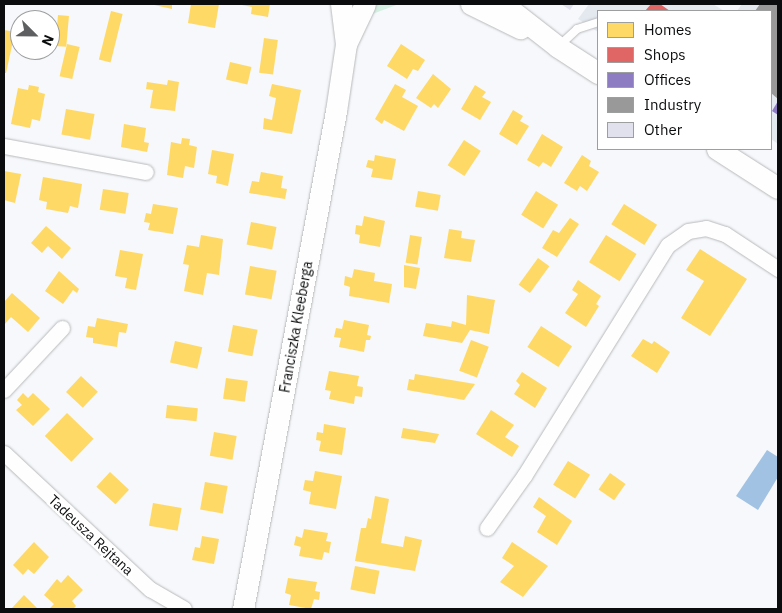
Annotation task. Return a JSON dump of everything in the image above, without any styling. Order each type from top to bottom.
[{"type":"street","name":"Franciszka Kleeberga","points":[[341,4],[346,44]]},
{"type":"street","name":"Franciszka Kleeberga","points":[[243,609],[346,44],[365,4]]},
{"type":"street","points":[[471,4],[558,47]]},
{"type":"street","points":[[504,4],[558,47],[597,72]]},
{"type":"street","points":[[4,146],[146,172]]},
{"type":"street","points":[[719,150],[778,188]]},
{"type":"street","points":[[487,528],[524,476],[668,246],[688,231],[706,228],[725,234],[778,269]]},
{"type":"street","points":[[4,390],[62,328]]},
{"type":"street","name":"Tadeusza Rejtana","points":[[4,453],[143,584],[184,609]]},
{"type":"lane","points":[[558,47],[577,29],[597,22]]},
{"type":"shaded area","points":[[589,4],[713,4],[722,10],[597,10],[597,31],[578,19]]},
{"type":"shaded area","points":[[742,4],[778,4],[778,144],[772,140],[772,10],[738,10]]},
{"type":"green space","points":[[372,4],[399,4],[367,16]]},
{"type":"water","points":[[767,450],[778,457],[778,477],[758,510],[736,496]]},
{"type":"building: Homes","points":[[150,4],[172,4],[172,9]]},
{"type":"building: Homes","points":[[191,4],[219,4],[215,28],[188,23]]},
{"type":"building: Homes","points":[[270,4],[268,17],[251,14],[252,7],[242,5]]},
{"type":"building: Homes","points":[[111,11],[123,14],[111,62],[99,60]]},
{"type":"building: Homes","points":[[60,15],[69,16],[66,47],[60,46]]},
{"type":"building: Homes","points":[[4,30],[10,31],[10,55],[6,73],[4,73]]},
{"type":"building: Homes","points":[[264,38],[278,40],[273,75],[259,73]]},
{"type":"building: Homes","points":[[67,44],[80,47],[72,79],[60,76]]},
{"type":"building: Homes","points":[[401,44],[425,60],[418,71],[413,69],[407,79],[387,66]]},
{"type":"building: Homes","points":[[230,62],[251,67],[247,84],[226,80]]},
{"type":"building: Homes","points":[[433,74],[451,89],[438,108],[434,104],[431,108],[416,98]]},
{"type":"building: Homes","points":[[168,80],[179,82],[175,111],[150,108],[153,90],[146,89],[147,82],[167,85]]},
{"type":"building: Homes","points":[[272,84],[301,90],[292,134],[263,129],[264,118],[272,120],[276,98],[269,96]]},
{"type":"building: Homes","points":[[395,84],[406,90],[402,97],[418,106],[404,131],[384,120],[382,124],[375,119]]},
{"type":"building: Homes","points":[[29,85],[39,87],[38,92],[45,94],[40,121],[32,119],[30,128],[11,124],[18,88],[28,90]]},
{"type":"building: Homes","points":[[475,85],[486,92],[482,97],[491,102],[480,120],[461,109]]},
{"type":"building: Homes","points":[[66,109],[95,114],[90,140],[61,135]]},
{"type":"building: Homes","points":[[513,110],[523,116],[520,121],[529,126],[517,145],[499,134]]},
{"type":"building: Homes","points":[[124,124],[146,128],[144,142],[149,143],[147,152],[121,147]]},
{"type":"building: Homes","points":[[542,134],[563,147],[551,167],[543,162],[539,167],[527,160]]},
{"type":"building: Homes","points":[[182,138],[190,139],[189,145],[197,147],[194,168],[185,166],[183,178],[167,175],[171,142],[181,144]]},
{"type":"building: Homes","points":[[464,140],[481,151],[464,176],[448,165]]},
{"type":"building: Homes","points":[[212,150],[234,154],[228,186],[216,183],[217,176],[208,174]]},
{"type":"building: Homes","points":[[375,155],[396,159],[392,180],[371,177],[373,169],[366,167],[368,160],[374,161]]},
{"type":"building: Homes","points":[[582,155],[591,161],[589,166],[599,172],[587,191],[580,186],[577,191],[564,183]]},
{"type":"building: Homes","points":[[4,171],[21,174],[15,203],[4,200]]},
{"type":"building: Homes","points":[[261,172],[283,176],[281,188],[287,189],[285,199],[249,193],[252,181],[259,182]]},
{"type":"building: Homes","points":[[43,177],[82,184],[78,208],[70,206],[68,213],[46,209],[47,202],[39,200]]},
{"type":"building: Homes","points":[[103,189],[129,193],[125,214],[100,210]]},
{"type":"building: Homes","points":[[418,191],[441,195],[438,211],[415,207]]},
{"type":"building: Homes","points":[[536,191],[558,205],[543,229],[521,215]]},
{"type":"building: Homes","points":[[153,204],[178,208],[173,234],[148,230],[150,223],[144,222],[146,213],[151,214]]},
{"type":"building: Homes","points":[[624,204],[657,225],[644,245],[611,224]]},
{"type":"building: Homes","points":[[364,216],[385,221],[380,247],[359,243],[360,235],[355,234],[356,225],[362,226]]},
{"type":"building: Homes","points":[[570,218],[579,224],[557,257],[542,248],[553,230],[559,233]]},
{"type":"building: Homes","points":[[251,222],[277,227],[272,250],[247,245]]},
{"type":"building: Homes","points":[[46,226],[71,248],[62,259],[48,246],[42,253],[31,243]]},
{"type":"building: Homes","points":[[449,229],[462,231],[461,238],[475,240],[471,262],[444,258]]},
{"type":"building: Homes","points":[[201,235],[223,239],[219,275],[207,273],[203,295],[184,291],[189,265],[183,264],[187,245],[199,247]]},
{"type":"building: Homes","points":[[410,235],[422,237],[417,265],[406,263]]},
{"type":"building: Homes","points":[[606,235],[637,254],[620,281],[589,262]]},
{"type":"building: Homes","points":[[700,249],[747,279],[710,336],[681,318],[704,281],[686,270]]},
{"type":"building: Homes","points":[[120,250],[143,254],[136,290],[125,288],[127,278],[115,276]]},
{"type":"building: Homes","points":[[538,258],[549,266],[530,293],[519,285]]},
{"type":"building: Homes","points":[[404,265],[420,268],[416,289],[404,287]]},
{"type":"building: Homes","points":[[250,266],[277,271],[272,299],[245,295]]},
{"type":"building: Homes","points":[[354,269],[375,273],[374,281],[392,284],[389,303],[349,296],[350,287],[344,285],[345,276],[352,278]]},
{"type":"building: Homes","points":[[59,271],[79,289],[77,293],[73,290],[63,304],[45,291]]},
{"type":"building: Homes","points":[[578,280],[601,296],[596,304],[599,306],[586,327],[565,313],[578,294],[572,290]]},
{"type":"building: Homes","points":[[12,293],[40,318],[28,332],[11,317],[4,325],[4,302]]},
{"type":"building: Homes","points":[[467,295],[495,300],[489,334],[470,330],[462,343],[423,336],[426,323],[451,327],[452,321],[466,325]]},
{"type":"building: Homes","points":[[97,318],[128,324],[126,333],[119,332],[117,347],[93,343],[93,338],[86,337],[88,326],[95,327]]},
{"type":"building: Homes","points":[[344,320],[369,325],[367,335],[371,336],[370,340],[366,340],[364,352],[339,347],[341,338],[334,337],[336,328],[342,329]]},
{"type":"building: Homes","points":[[233,325],[258,330],[252,356],[228,352]]},
{"type":"building: Homes","points":[[541,326],[572,346],[558,367],[527,347]]},
{"type":"building: Homes","points":[[643,339],[652,344],[654,341],[670,352],[657,373],[631,356]]},
{"type":"building: Homes","points":[[471,340],[489,347],[477,378],[459,371]]},
{"type":"building: Homes","points":[[175,341],[202,347],[197,369],[170,362]]},
{"type":"building: Homes","points":[[329,371],[359,376],[357,386],[363,387],[362,397],[355,396],[354,404],[329,399],[331,391],[325,390]]},
{"type":"building: Homes","points":[[522,372],[547,388],[535,408],[514,394],[520,385],[516,381]]},
{"type":"building: Homes","points":[[415,374],[475,384],[464,400],[407,390],[409,379],[414,380]]},
{"type":"building: Homes","points":[[81,376],[98,392],[83,408],[66,392]]},
{"type":"building: Homes","points":[[226,378],[248,381],[245,402],[223,399]]},
{"type":"building: Homes","points":[[23,393],[28,398],[33,393],[50,409],[33,426],[16,410],[22,405],[17,400]]},
{"type":"building: Homes","points":[[167,405],[198,408],[196,421],[166,418]]},
{"type":"building: Homes","points":[[491,410],[514,425],[505,437],[519,446],[512,457],[476,434]]},
{"type":"building: Homes","points":[[67,413],[94,439],[71,462],[45,436]]},
{"type":"building: Homes","points":[[324,424],[346,428],[342,455],[319,451],[321,441],[316,440],[317,432],[323,433]]},
{"type":"building: Homes","points":[[403,428],[439,434],[435,443],[401,438]]},
{"type":"building: Homes","points":[[214,432],[237,436],[232,460],[210,456]]},
{"type":"building: Homes","points":[[568,461],[590,475],[575,499],[553,485]]},
{"type":"building: Homes","points":[[315,471],[342,476],[336,509],[309,504],[311,492],[303,490],[305,480],[313,481]]},
{"type":"building: Homes","points":[[110,472],[129,490],[115,504],[96,487]]},
{"type":"building: Homes","points":[[610,473],[626,484],[614,500],[599,489]]},
{"type":"building: Homes","points":[[205,482],[228,486],[223,514],[200,510]]},
{"type":"building: Homes","points":[[375,496],[389,499],[381,543],[403,547],[405,536],[422,540],[415,571],[355,561],[361,528],[366,528],[368,518],[371,519]]},
{"type":"building: Homes","points":[[539,497],[572,521],[557,545],[537,532],[546,516],[533,507]]},
{"type":"building: Homes","points":[[153,503],[182,508],[178,531],[149,526]]},
{"type":"building: Homes","points":[[304,529],[328,533],[326,541],[331,542],[329,553],[324,552],[322,560],[299,556],[301,547],[294,545],[296,536],[302,538]]},
{"type":"building: Homes","points":[[202,536],[219,539],[214,564],[192,560],[195,547],[200,548]]},
{"type":"building: Homes","points":[[34,542],[49,557],[34,574],[28,569],[23,575],[13,565]]},
{"type":"building: Homes","points":[[512,542],[548,566],[523,597],[500,582],[514,566],[502,558]]},
{"type":"building: Homes","points":[[355,566],[380,571],[375,594],[350,590]]},
{"type":"building: Homes","points":[[68,575],[83,590],[72,601],[76,606],[73,609],[49,609],[54,604],[44,595],[57,579],[61,583]]},
{"type":"building: Homes","points":[[288,578],[317,582],[315,591],[320,592],[319,600],[314,599],[311,609],[289,605],[291,595],[285,593]]},
{"type":"building: Homes","points":[[24,595],[37,608],[11,609]]},
{"type":"building: Shops","points":[[651,4],[660,4],[669,10],[646,10]]},
{"type":"building: Offices","points":[[778,101],[778,115],[772,111]]},
{"type":"building: Industry","points":[[760,4],[778,4],[778,99],[772,94],[772,10],[756,10]]},
{"type":"building: Other","points":[[561,4],[574,4],[570,10]]}]
